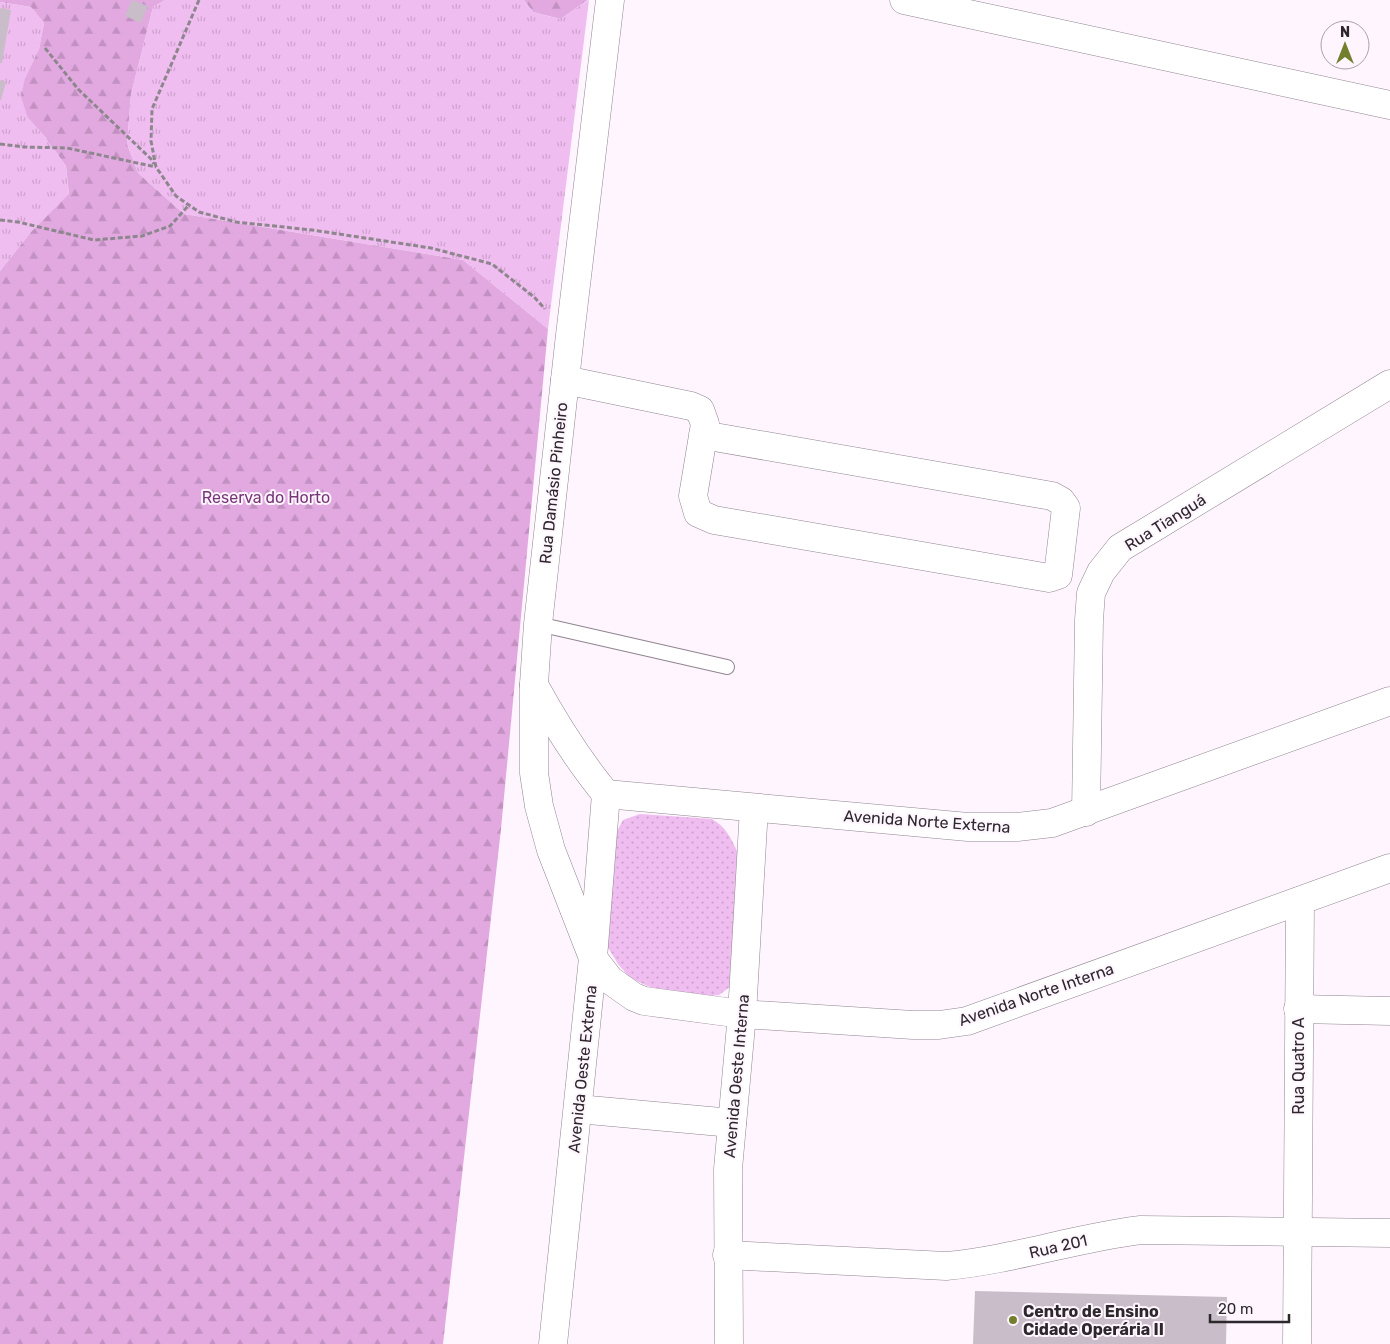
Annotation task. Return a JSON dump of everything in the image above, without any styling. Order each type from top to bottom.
[{"type":"street","name":"Rua Damásio Pinheiro","points":[[593,958],[551,850],[539,806],[534,773],[534,684],[538,624],[570,335],[610,0]]},
{"type":"street","points":[[904,0],[1390,105]]},
{"type":"street","points":[[565,380],[700,410],[705,424],[693,496],[698,513],[714,520],[1049,578],[1058,575],[1066,508],[1061,501],[1052,496],[704,435]]},
{"type":"street","name":"Rua Tianguá","points":[[1086,812],[1089,620],[1091,593],[1102,572],[1120,548],[1390,384]]},
{"type":"street","points":[[534,684],[567,743],[581,764],[606,794]]},
{"type":"street","name":"Avenida Norte Externa","points":[[606,794],[968,827],[1017,827],[1052,823],[1390,701]]},
{"type":"street","name":"Avenida Oeste Externa","points":[[553,1344],[593,958],[606,794]]},
{"type":"street","name":"Avenida Oeste Interna","points":[[729,1344],[728,1169],[742,1014],[754,808]]},
{"type":"street","name":"Avenida Norte Interna","points":[[593,958],[610,980],[622,990],[644,1001],[742,1014],[939,1025],[967,1020],[1390,868]]},
{"type":"street","name":"Rua Quatro A","points":[[1297,1344],[1300,900]]},
{"type":"street","points":[[1298,1009],[1390,1011]]},
{"type":"street","points":[[578,1109],[732,1123]]},
{"type":"street","name":"Rua 201","points":[[727,1255],[946,1266],[979,1263],[1112,1234],[1141,1230],[1390,1232]]},
{"type":"lane","points":[[538,624],[727,667]]},
{"type":"path","points":[[156,167],[152,141],[152,109],[199,0]]},
{"type":"path","points":[[45,48],[78,89],[151,159],[176,196],[199,212],[236,222],[312,230],[430,248],[492,264],[534,297],[570,335]]},
{"type":"path","points":[[0,144],[24,148],[67,148],[156,167]]},
{"type":"path","points":[[0,220],[18,222],[94,240],[142,236],[170,226],[189,206]]},
{"type":"green space","name":"Reserva do Horto","points":[[0,0],[165,0],[153,7],[131,94],[127,144],[138,173],[184,214],[463,260],[548,329],[501,829],[443,1344],[0,1344],[0,271],[31,232],[69,194],[66,166],[46,138],[28,118],[21,97],[25,78],[39,49],[44,23],[31,7],[0,2]]},
{"type":"green space","points":[[165,0],[524,0],[533,12],[559,19],[589,0],[548,329],[463,260],[184,214],[138,173],[127,144],[131,94],[153,7]]},
{"type":"green space","points":[[524,0],[588,0],[560,19],[533,12]]},
{"type":"green space","points":[[0,2],[31,7],[44,23],[39,49],[25,78],[28,118],[46,138],[66,166],[69,195],[31,232],[0,271]]},
{"type":"green space","points":[[640,814],[712,819],[725,829],[738,853],[733,975],[730,987],[719,995],[700,997],[650,987],[630,978],[618,964],[607,946],[615,835],[623,820]]},
{"type":"building","points":[[132,0],[148,6],[141,23],[125,16]]},
{"type":"building","points":[[0,8],[11,10],[2,63],[0,63]]},
{"type":"building","points":[[0,80],[6,82],[1,100],[0,100]]},
{"type":"building","points":[[975,1291],[1227,1297],[1226,1344],[973,1344]]},
{"type":"place","name":"Centro de Ensino Cidade Operária II","points":[[1013,1320]]}]
